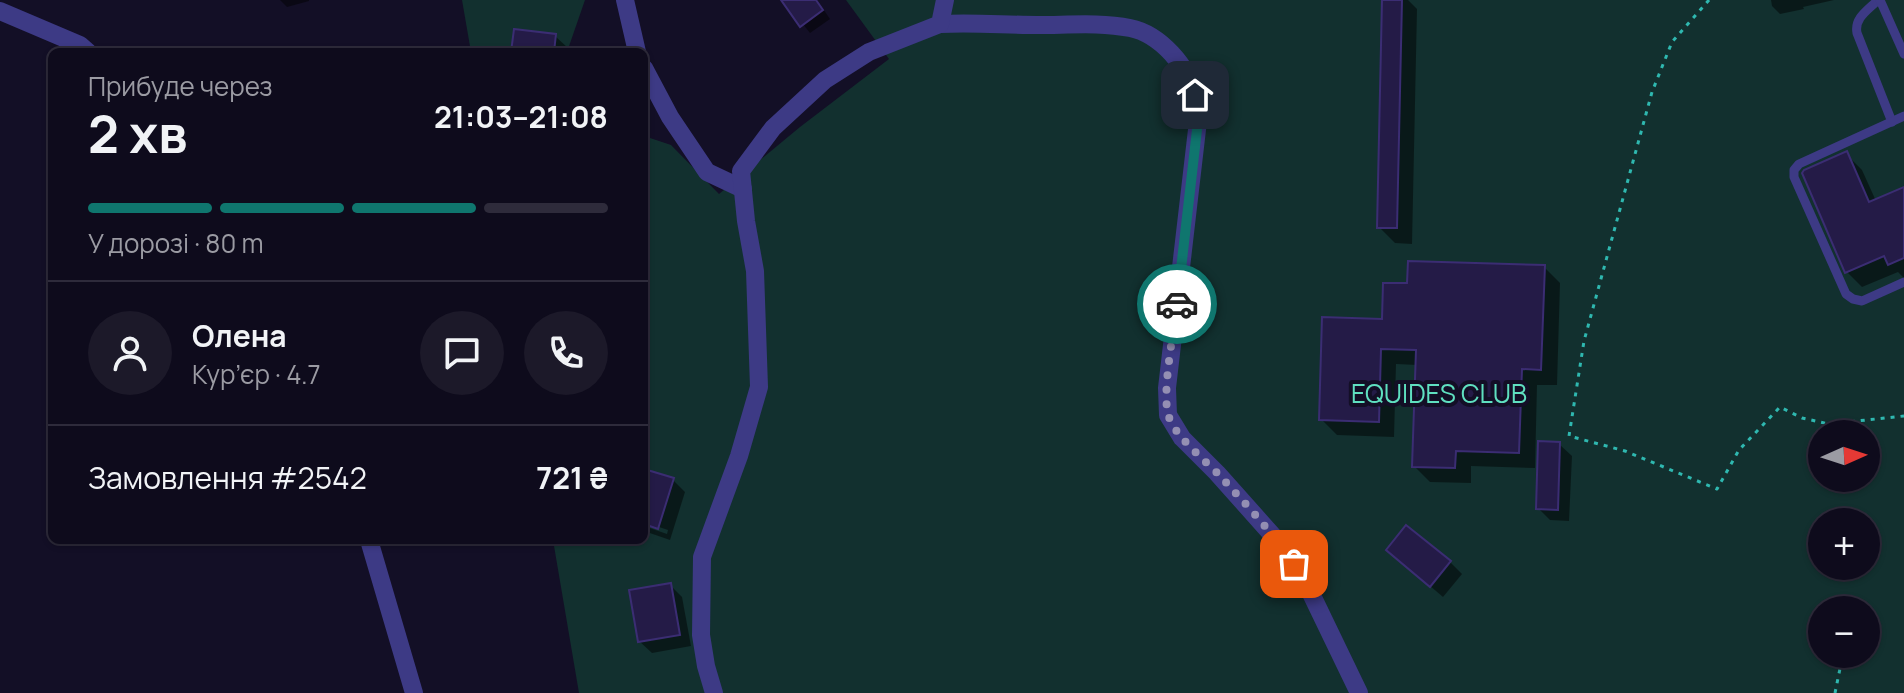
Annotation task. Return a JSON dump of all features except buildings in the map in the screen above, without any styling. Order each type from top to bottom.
[{"type":"street","points":[[625,0],[636,48]]},
{"type":"street","points":[[940,24],[945,0]]},
{"type":"street","points":[[0,11],[83,48]]},
{"type":"street","points":[[714,693],[701,635],[702,557],[739,456],[759,387],[755,271],[741,171],[773,128],[825,80],[869,52],[940,24],[962,23],[1133,28],[1158,41],[1185,71],[1195,95],[1198,121],[1167,388],[1168,415],[1182,438],[1283,547],[1305,581],[1359,693]]},
{"type":"street","points":[[648,76],[670,117],[707,172],[743,189]]},
{"type":"street","points":[[370,544],[414,693]]},
{"type":"lane","points":[[1892,122],[1856,26],[1858,20],[1879,0],[1904,54]]},
{"type":"lane","points":[[1904,116],[1799,164],[1794,170],[1794,177],[1846,294],[1862,301],[1904,282]]},
{"type":"path","points":[[1709,0],[1672,42],[1652,92],[1584,341],[1569,436],[1625,451],[1717,489],[1739,450],[1780,407],[1802,418],[1829,424],[1904,416]]},
{"type":"path","points":[[1835,693],[1840,668]]},
{"type":"green space","points":[[462,0],[585,0],[568,48],[470,48]]},
{"type":"green space","name":"EQUIDES CLUB","points":[[846,0],[1904,0],[1904,693],[579,693],[554,544],[648,544],[648,137],[671,145],[719,194],[889,59]]},
{"type":"way so far","points":[[1177,304],[1167,388],[1168,415],[1182,438],[1257,517],[1294,564]]},
{"type":"route","points":[[1177,304],[1198,121],[1195,95]]}]
